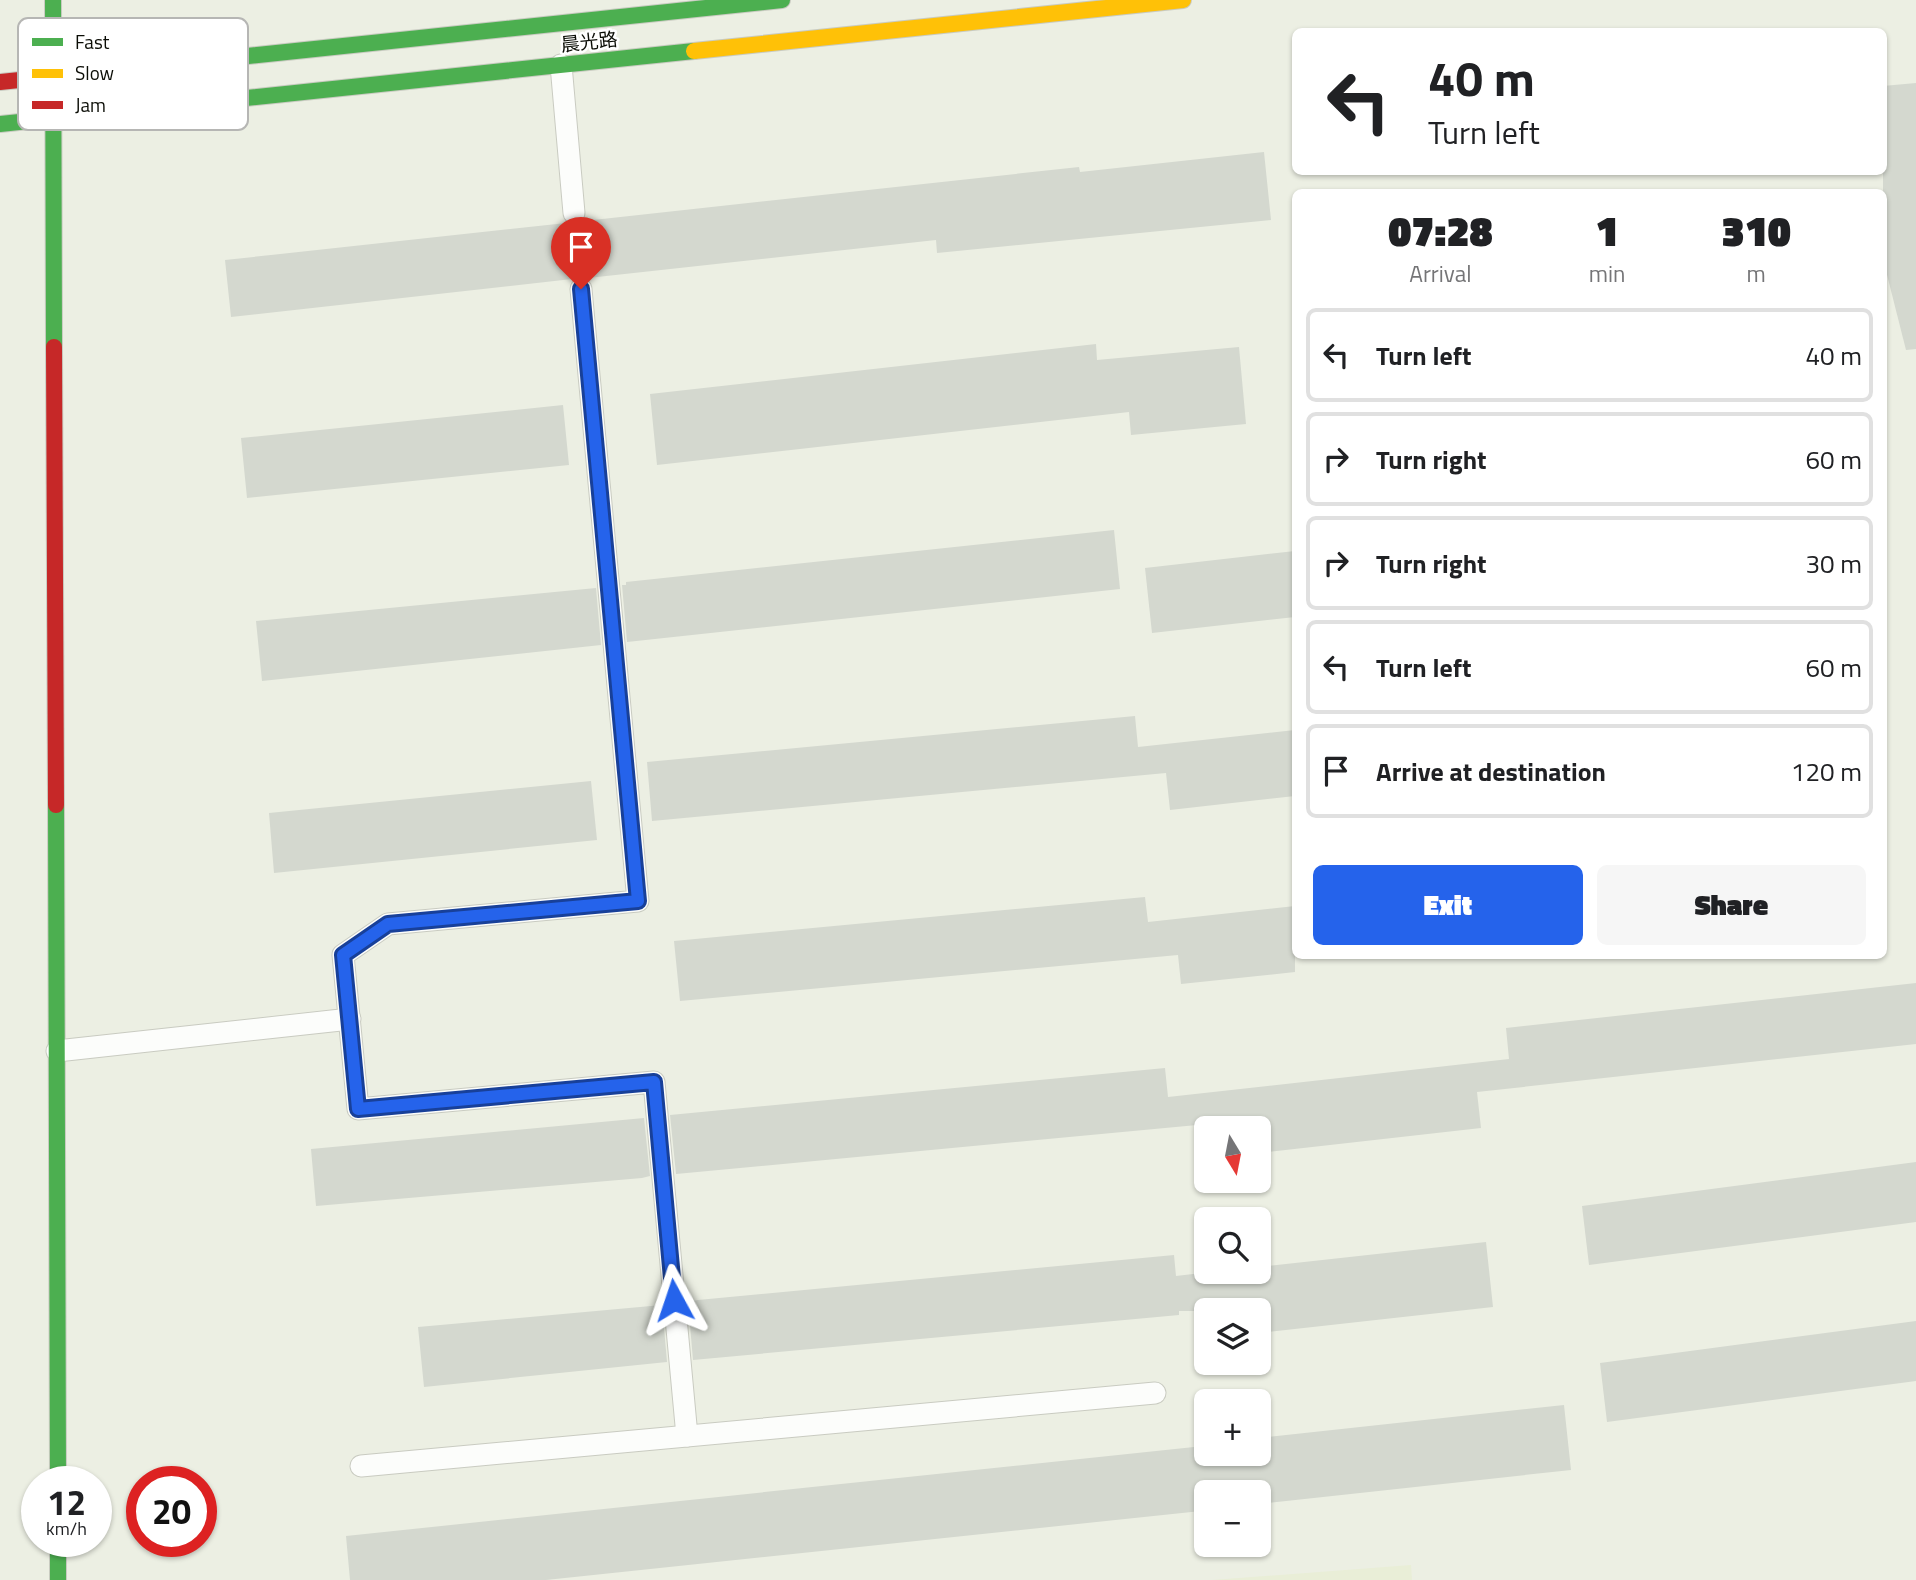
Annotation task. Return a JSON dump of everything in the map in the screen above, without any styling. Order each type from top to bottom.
[{"type":"main road","points":[[53,0],[53,18]]},
{"type":"main road","name":"晨光路","points":[[248,56],[782,0]]},
{"type":"main road","name":"晨光路","points":[[248,98],[1183,0]]},
{"type":"main road","name":"晨光路","points":[[0,82],[18,80]]},
{"type":"main road","name":"晨光路","points":[[0,124],[18,122]]},
{"type":"main road","points":[[54,130],[58,1466]]},
{"type":"main road","points":[[58,1557],[58,1580]]},
{"type":"lane","points":[[561,65],[575,213]]},
{"type":"lane","points":[[581,289],[638,901],[388,924],[343,955],[358,1109],[654,1082],[687,1436]]},
{"type":"lane","points":[[57,1051],[350,1019]]},
{"type":"lane","points":[[361,1466],[1155,1393]]},
{"type":"shaded area","points":[[1411,1565],[1412,1580],[1212,1580]]},
{"type":"building","points":[[1916,83],[1916,349],[1906,350],[1887,275],[1887,189],[1883,189],[1883,175],[1887,175],[1887,86]]},
{"type":"building","points":[[1264,152],[1271,220],[937,253],[936,240],[588,278],[579,276],[572,279],[231,317],[225,260],[566,223],[576,226],[584,221],[1079,167],[1080,172]]},
{"type":"building","points":[[1096,344],[1097,360],[1239,347],[1246,424],[1131,435],[1129,412],[657,465],[650,394]]},
{"type":"building","points":[[563,405],[569,465],[247,498],[241,438]]},
{"type":"building","points":[[1114,530],[1120,589],[627,642],[622,585],[626,585],[626,582]]},
{"type":"building","points":[[1292,551],[1292,617],[1152,633],[1145,568]]},
{"type":"building","points":[[596,588],[601,645],[262,681],[256,621]]},
{"type":"building","points":[[1135,716],[1138,747],[1292,730],[1292,796],[1170,810],[1166,773],[652,821],[647,762]]},
{"type":"building","points":[[591,781],[597,840],[274,873],[269,813]]},
{"type":"building","points":[[1145,897],[1148,922],[1292,906],[1292,959],[1295,959],[1295,972],[1181,984],[1178,955],[680,1001],[674,941]]},
{"type":"building","points":[[1916,983],[1916,1044],[1477,1092],[1481,1128],[1271,1152],[1271,1116],[1194,1116],[1194,1125],[676,1174],[670,1115],[1165,1068],[1168,1097],[1509,1059],[1506,1028]]},
{"type":"building","points":[[644,1118],[650,1176],[316,1206],[311,1149]]},
{"type":"building","points":[[1916,1162],[1916,1222],[1589,1265],[1582,1206]]},
{"type":"building","points":[[1486,1242],[1493,1307],[1271,1332],[1271,1298],[1194,1298],[1194,1311],[1179,1311],[1179,1315],[693,1360],[688,1302],[698,1300],[1174,1255],[1176,1276],[1194,1274],[1194,1284],[1271,1284],[1271,1266]]},
{"type":"building","points":[[662,1305],[667,1362],[424,1387],[418,1327]]},
{"type":"building","points":[[1916,1321],[1916,1381],[1607,1422],[1600,1363]]},
{"type":"building","points":[[1564,1405],[1571,1470],[1271,1503],[1271,1480],[1194,1480],[1194,1512],[546,1580],[350,1580],[346,1536],[1194,1447],[1194,1466],[1271,1466],[1271,1437]]},
{"type":"traffic: fast","points":[[53,0],[53,18]]},
{"type":"traffic: fast","points":[[248,56],[782,0]]},
{"type":"traffic: fast","points":[[248,98],[694,51]]},
{"type":"traffic: fast","points":[[0,124],[18,122]]},
{"type":"traffic: fast","points":[[53,130],[54,347]]},
{"type":"traffic: fast","points":[[56,805],[58,1466]]},
{"type":"traffic: fast","points":[[58,1557],[58,1580]]},
{"type":"traffic: slow","points":[[694,51],[1183,0]]},
{"type":"traffic: jam","points":[[0,82],[18,80]]},
{"type":"traffic: jam","points":[[54,347],[56,805]]},
{"type":"route","points":[[581,289],[638,901],[388,924],[343,955],[358,1109],[654,1082],[674,1300]]}]
